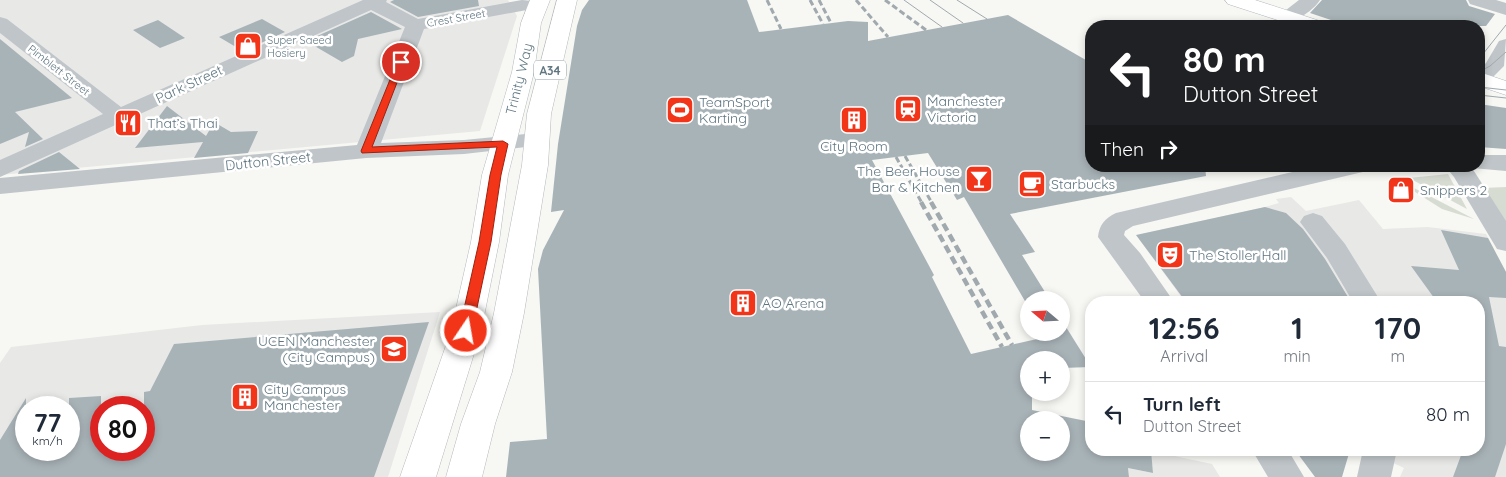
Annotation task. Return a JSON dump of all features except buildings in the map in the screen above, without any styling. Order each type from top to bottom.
[{"type":"main road","name":"Trinity Way","points":[[464,477],[478,424],[496,372],[509,313],[535,165],[539,114],[567,0]]},
{"type":"main road","points":[[1235,0],[1297,20]]},
{"type":"main road","name":"Trinity Way","points":[[418,477],[466,331],[485,242],[495,175],[523,72],[529,7]]},
{"type":"main road","points":[[1485,81],[1506,88]]},
{"type":"main road","points":[[485,242],[505,214],[516,164],[523,151],[536,140]]},
{"type":"street","points":[[1287,17],[1311,0]]},
{"type":"street","points":[[1477,0],[1506,9]]},
{"type":"street","points":[[366,151],[416,25],[375,2]]},
{"type":"street","name":"Park Street","points":[[0,169],[375,2]]},
{"type":"street","name":"Crest Street","points":[[416,25],[529,7]]},
{"type":"street","name":"Pimblett Street","points":[[0,23],[119,116]]},
{"type":"street","points":[[1485,74],[1494,66],[1506,45]]},
{"type":"street","name":"Dutton Street","points":[[0,186],[366,151],[503,144],[536,140]]},
{"type":"street","points":[[1485,162],[1506,163]]},
{"type":"street","points":[[1156,296],[1111,237],[1114,224],[1125,219],[1326,172]]},
{"type":"street","points":[[1463,172],[1506,242]]},
{"type":"street","points":[[1312,222],[1336,251],[1363,296]]},
{"type":"street","points":[[1273,456],[1287,477]]},
{"type":"street","points":[[1374,477],[1379,456]]},
{"type":"shaded area","points":[[0,0],[508,0],[517,16],[480,131],[0,175]]},
{"type":"shaded area","points":[[1448,174],[1467,209],[1409,178]]},
{"type":"shaded area","points":[[1506,187],[1506,224],[1483,188]]},
{"type":"shaded area","points":[[1414,188],[1474,219],[1442,209],[1412,190]]},
{"type":"shaded area","points":[[1291,197],[1306,211],[1359,200],[1383,229],[1428,227],[1486,234],[1506,272],[1506,477],[1400,477],[1404,468],[1378,456],[1485,456],[1485,296],[1181,296],[1139,239],[1142,234],[1279,203],[1276,199]]},
{"type":"shaded area","name":"City Campus Manchester","points":[[440,312],[388,477],[0,477],[0,363],[11,347],[202,325]]},
{"type":"shaded area","points":[[1151,456],[1174,456],[1212,464],[1220,477],[1129,477],[1128,468],[1153,473]]},
{"type":"tram line","points":[[904,0],[942,27]]},
{"type":"tram line","points":[[930,0],[963,23]]},
{"type":"tram line","points":[[957,0],[987,19]]},
{"type":"tram line","points":[[1485,51],[1506,25]]},
{"type":"tram line","points":[[1485,69],[1506,52]]},
{"type":"tram line","points":[[1485,88],[1506,90]]},
{"type":"tram line","points":[[1485,96],[1506,98]]},
{"type":"railway","points":[[767,0],[781,29]]},
{"type":"railway","points":[[810,0],[823,24]]},
{"type":"railway","points":[[819,0],[831,23]]},
{"type":"railway","points":[[856,0],[888,37]]},
{"type":"railway","points":[[885,0],[926,30]]},
{"type":"railway","points":[[905,156],[932,203]]},
{"type":"railway","points":[[896,157],[922,203]]},
{"type":"railway","points":[[921,202],[1002,347]]},
{"type":"railway","points":[[931,202],[1012,345]]},
{"type":"place","name":"Super Saeed Hosiery","points":[[248,46]]},
{"type":"place","name":"Manchester Victoria","points":[[908,109]]},
{"type":"place","name":"TeamSport Karting","points":[[680,110]]},
{"type":"place","name":"City Room","points":[[854,120]]},
{"type":"place","name":"That’s Thai","points":[[128,123]]},
{"type":"place","name":"The Beer House Bar & Kitchen","points":[[979,179]]},
{"type":"place","name":"Starbucks","points":[[1032,184]]},
{"type":"place","name":"Snippers 2","points":[[1401,190]]},
{"type":"place","name":"The Stoller Hall","points":[[1170,255]]},
{"type":"place","name":"AO Arena","points":[[743,303]]},
{"type":"place","name":"UCEN Manchester (City Campus)","points":[[394,349]]},
{"type":"place","name":"City Campus Manchester","points":[[245,397]]},
{"type":"route","points":[[401,62],[366,151],[503,144],[495,175],[485,242],[466,331]]}]
